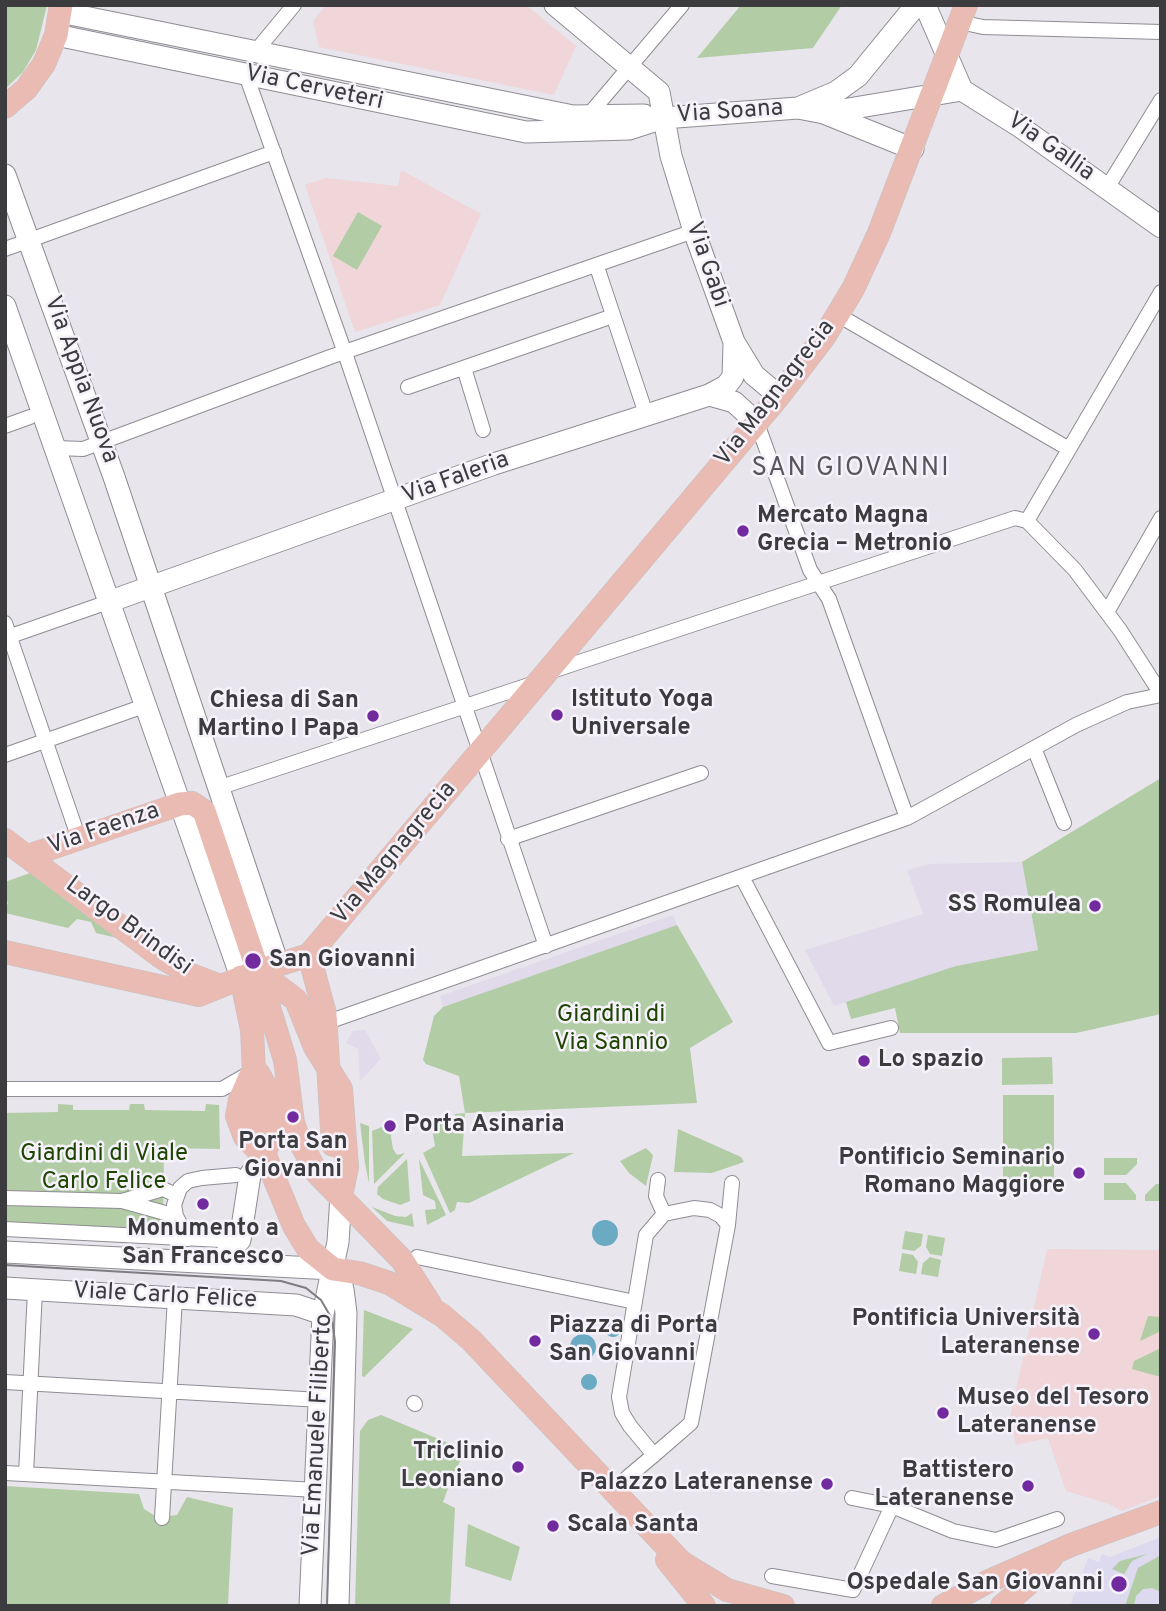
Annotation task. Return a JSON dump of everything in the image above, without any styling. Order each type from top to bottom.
[{"type":"main road","name":"Via Gabi","points":[[555,5],[659,92],[669,149],[694,231],[734,342],[754,375],[779,396]]},
{"type":"main road","points":[[823,106],[868,66],[891,32],[916,5]]},
{"type":"main road","points":[[823,106],[867,104],[962,90],[926,5]]},
{"type":"main road","points":[[926,5],[963,13]]},
{"type":"main road","name":"Via Cerveteri","points":[[61,8],[548,111],[587,117],[637,114],[663,118]]},
{"type":"main road","points":[[5,107],[36,77],[56,35],[61,8]]},
{"type":"main road","name":"Via Magnagrecia","points":[[309,955],[779,396],[838,315],[875,243],[963,13]]},
{"type":"main road","name":"Via Cerveteri","points":[[56,35],[506,129],[548,133],[629,129],[663,118]]},
{"type":"main road","points":[[868,66],[865,78],[867,120],[877,134]]},
{"type":"main road","name":"Via Gallia","points":[[962,90],[1019,126],[1161,227]]},
{"type":"main road","points":[[823,106],[913,149]]},
{"type":"main road","name":"Via Soana","points":[[663,118],[823,106]]},
{"type":"main road","name":"Via Appia Nuova","points":[[5,175],[102,442],[267,927],[255,977]]},
{"type":"main road","name":"Via Appia Nuova","points":[[5,306],[111,601],[180,804]]},
{"type":"main road","points":[[709,395],[726,386],[733,377],[736,364],[734,342]]},
{"type":"main road","points":[[709,395],[734,402],[757,422]]},
{"type":"main road","name":"Via Faleria","points":[[152,586],[646,414],[709,395]]},
{"type":"main road","points":[[111,601],[152,586]]},
{"type":"main road","points":[[180,804],[194,804],[207,817],[255,977],[287,1068],[293,1123],[300,1142],[313,1168],[402,1260],[433,1310]]},
{"type":"main road","name":"Via Faenza","points":[[28,856],[180,804]]},
{"type":"main road","name":"Largo Brindisi","points":[[5,840],[161,957],[191,975],[255,977]]},
{"type":"main road","name":"Largo Brindisi","points":[[5,952],[194,994],[205,994],[255,977]]},
{"type":"main road","points":[[255,977],[309,955],[322,997],[329,1115],[341,1196]]},
{"type":"main road","points":[[255,977],[251,1022],[255,1116],[264,1154],[298,1235],[315,1256],[333,1269]]},
{"type":"main road","points":[[255,977],[296,1000],[328,1068],[339,1085],[344,1101],[347,1167],[333,1269]]},
{"type":"main road","points":[[218,1262],[234,1248],[242,1236],[250,1175],[272,1136],[272,1110],[267,1089],[254,1067]]},
{"type":"main road","points":[[254,1067],[240,1100],[237,1116],[245,1137],[264,1154]]},
{"type":"main road","name":"Viale Carlo Felice","points":[[5,1252],[218,1262]]},
{"type":"main road","points":[[218,1262],[333,1269],[382,1280],[433,1310],[479,1349],[681,1562],[712,1582],[746,1597],[783,1606]]},
{"type":"main road","name":"Via Emanuele Filiberto","points":[[310,1606],[323,1314],[333,1269]]},
{"type":"main road","name":"Via Emanuele Filiberto","points":[[333,1269],[343,1289],[346,1313],[338,1606]]},
{"type":"main road","name":"Viale Carlo Felice","points":[[5,1288],[296,1305],[323,1314]]},
{"type":"main road","points":[[943,1606],[987,1582],[1161,1513]]},
{"type":"main road","points":[[652,1533],[679,1577],[704,1606]]},
{"type":"main road","points":[[1002,1606],[1027,1585],[1054,1554]]},
{"type":"street","points":[[256,51],[294,5]]},
{"type":"street","points":[[587,117],[681,5]]},
{"type":"street","points":[[963,13],[984,27],[1161,32]]},
{"type":"street","points":[[284,83],[289,58]]},
{"type":"street","points":[[246,75],[345,353],[545,946]]},
{"type":"street","points":[[1107,188],[1161,100]]},
{"type":"street","points":[[548,111],[552,121],[548,133]]},
{"type":"street","points":[[5,249],[274,152]]},
{"type":"street","points":[[56,448],[78,450],[102,442],[345,353],[694,231]]},
{"type":"street","points":[[597,267],[646,414]]},
{"type":"street","points":[[1027,521],[1161,292]]},
{"type":"street","points":[[838,315],[1069,449]]},
{"type":"street","points":[[408,387],[613,316]]},
{"type":"street","points":[[464,368],[483,430]]},
{"type":"street","points":[[5,426],[30,417]]},
{"type":"street","points":[[757,422],[810,570],[829,599],[907,818]]},
{"type":"street","points":[[221,787],[465,706],[998,521],[1015,518],[1027,521],[1066,560],[1107,612],[1161,694],[1127,702],[1034,748],[907,818],[325,1023]]},
{"type":"street","points":[[1107,612],[1161,518]]},
{"type":"street","points":[[79,839],[7,632],[111,601]]},
{"type":"street","points":[[5,754],[147,705]]},
{"type":"street","points":[[1034,748],[1064,823]]},
{"type":"street","points":[[508,839],[701,773]]},
{"type":"street","points":[[742,877],[829,1043],[891,1028]]},
{"type":"street","points":[[5,1089],[222,1089],[242,1080],[254,1067]]},
{"type":"street","points":[[169,1215],[176,1195],[188,1181],[236,1175]]},
{"type":"street","points":[[658,1180],[656,1196],[664,1214]]},
{"type":"street","points":[[626,1479],[691,1423],[729,1225],[732,1183]]},
{"type":"street","points":[[122,1201],[163,1189],[176,1195]]},
{"type":"street","points":[[5,1198],[122,1201],[169,1215],[188,1239]]},
{"type":"street","points":[[653,1455],[622,1413],[619,1396],[646,1235],[664,1214],[694,1208],[710,1210],[721,1216],[729,1225]]},
{"type":"street","points":[[5,1229],[221,1240],[232,1244]]},
{"type":"street","points":[[416,1257],[635,1302]]},
{"type":"street","points":[[26,1474],[35,1290]]},
{"type":"street","points":[[162,1518],[175,1298]]},
{"type":"street","points":[[5,1382],[320,1400]]},
{"type":"street","points":[[5,1473],[317,1490]]},
{"type":"street","points":[[852,1498],[892,1506],[954,1531],[996,1540],[1057,1519]]},
{"type":"street","points":[[772,1576],[853,1590],[892,1506]]},
{"type":"shaded area","points":[[326,5],[526,5],[576,46],[554,95],[319,47],[313,21]]},
{"type":"shaded area","points":[[401,170],[481,214],[440,305],[355,332],[305,185],[326,178],[398,186]]},
{"type":"shaded area","points":[[1022,862],[1038,950],[956,966],[834,1006],[805,950],[923,914],[907,870],[930,864]]},
{"type":"shaded area","points":[[673,915],[677,925],[443,1007],[440,996]]},
{"type":"shaded area","points":[[365,1030],[381,1059],[360,1081],[358,1049],[346,1043],[353,1031]]},
{"type":"shaded area","name":"Pontificia Università Lateranense","points":[[1047,1249],[1161,1250],[1161,1496],[1122,1511],[1109,1504],[1066,1491],[1048,1438],[1016,1445],[1010,1417]]},
{"type":"shaded area","name":"Ospedale San Giovanni","points":[[1161,1537],[1161,1606],[1070,1606],[1088,1558],[1099,1562],[1102,1554],[1110,1557]]},
{"type":"green space","points":[[5,5],[47,5],[36,50],[23,72],[5,89]]},
{"type":"green space","points":[[741,5],[842,5],[813,48],[697,58]]},
{"type":"green space","points":[[358,212],[382,226],[357,270],[333,256]]},
{"type":"green space","name":"SS Romulea","points":[[1161,778],[1161,1014],[1076,1033],[900,1033],[895,1008],[851,1019],[846,1002],[956,966],[1038,950],[1022,862]]},
{"type":"green space","points":[[30,873],[126,940],[96,933],[91,922],[77,919],[68,928],[5,913],[8,902],[5,900],[5,882]]},
{"type":"green space","name":"Giardini di Via Sannio","points":[[677,925],[733,1022],[690,1048],[697,1103],[465,1113],[459,1076],[426,1064],[423,1060],[434,1016],[443,1007]]},
{"type":"green space","points":[[1052,1057],[1053,1084],[1002,1085],[1002,1058]]},
{"type":"green space","points":[[1003,1095],[1054,1095],[1054,1184],[1003,1184]]},
{"type":"green space","name":"Giardini di Viale Carlo Felice","points":[[58,1104],[73,1105],[73,1110],[129,1110],[130,1104],[144,1104],[145,1110],[205,1111],[206,1104],[219,1105],[220,1149],[164,1148],[163,1231],[5,1222],[5,1113],[58,1112]]},
{"type":"green space","points":[[465,1113],[462,1156],[574,1153],[469,1203],[457,1202],[455,1210],[450,1213],[423,1153],[435,1146],[431,1122],[455,1120],[455,1114]]},
{"type":"green space","points":[[360,1123],[369,1126],[369,1183],[365,1163]]},
{"type":"green space","points":[[389,1124],[393,1149],[397,1155],[405,1153],[374,1184],[372,1131]]},
{"type":"green space","points":[[678,1129],[741,1157],[744,1162],[712,1173],[674,1172]]},
{"type":"green space","points":[[646,1148],[653,1155],[646,1186],[629,1173],[620,1161]]},
{"type":"green space","points":[[1104,1158],[1137,1158],[1137,1164],[1126,1175],[1104,1175]]},
{"type":"green space","points":[[407,1159],[410,1201],[400,1205],[383,1199],[377,1194],[378,1187]]},
{"type":"green space","points":[[419,1159],[446,1215],[427,1225],[425,1210],[436,1209],[435,1201],[423,1195]]},
{"type":"green space","points":[[1104,1183],[1126,1183],[1136,1195],[1136,1200],[1104,1200]]},
{"type":"green space","points":[[1156,1184],[1161,1184],[1161,1201],[1145,1201],[1145,1195]]},
{"type":"green space","points":[[372,1207],[395,1216],[406,1217],[412,1213],[414,1227],[387,1221]]},
{"type":"green space","points":[[905,1231],[923,1234],[921,1246],[914,1251],[902,1249]]},
{"type":"green space","points":[[928,1235],[945,1238],[942,1256],[930,1254],[926,1247]]},
{"type":"green space","points":[[902,1253],[913,1255],[918,1262],[916,1274],[899,1271]]},
{"type":"green space","points":[[930,1257],[941,1260],[938,1277],[921,1274],[923,1263]]},
{"type":"green space","points":[[364,1310],[413,1329],[364,1377],[362,1376]]},
{"type":"green space","points":[[1148,1316],[1161,1317],[1161,1331],[1140,1341]]},
{"type":"green space","points":[[1161,1348],[1161,1377],[1132,1369],[1134,1361]]},
{"type":"green space","points":[[381,1415],[465,1450],[456,1470],[447,1476],[449,1486],[443,1502],[455,1508],[450,1606],[355,1606],[360,1431],[368,1420]]},
{"type":"green space","points":[[5,1486],[139,1494],[144,1509],[157,1517],[177,1515],[187,1497],[233,1508],[228,1604],[5,1606]]},
{"type":"green space","points":[[468,1524],[520,1547],[511,1581],[465,1566]]},
{"type":"green space","points":[[1147,1554],[1132,1561],[1124,1574],[1112,1569],[1120,1561]]},
{"type":"green space","points":[[1161,1555],[1161,1592],[1152,1588],[1143,1589],[1136,1596],[1134,1606],[1125,1606],[1138,1568]]},
{"type":"water","points":[[605,1220],[614,1224],[618,1233],[614,1242],[605,1246],[596,1242],[592,1233],[596,1224]]},
{"type":"water","points":[[613,1321],[619,1323],[619,1335],[613,1337],[607,1335],[605,1329],[607,1323]]},
{"type":"water","points":[[583,1334],[592,1338],[596,1347],[592,1356],[583,1360],[574,1356],[570,1347],[574,1338]]},
{"type":"water","points":[[589,1374],[595,1376],[595,1388],[589,1390],[583,1388],[581,1382],[583,1376]]},
{"type":"tram line","points":[[5,1265],[281,1281],[306,1288],[321,1300],[332,1319],[335,1342],[327,1606]]},
{"type":"place","name":"Mercato Magna Grecia – Metronio","points":[[743,531]]},
{"type":"place","name":"Istituto Yoga Universale","points":[[557,715]]},
{"type":"place","name":"Chiesa di San Martino I Papa","points":[[373,716]]},
{"type":"place","name":"SS Romulea","points":[[1095,906]]},
{"type":"place","name":"San Giovanni","points":[[253,961]]},
{"type":"place","name":"Lo spazio","points":[[864,1061]]},
{"type":"place","name":"Porta San Giovanni","points":[[293,1117]]},
{"type":"place","name":"Porta Asinaria","points":[[390,1126]]},
{"type":"place","name":"Pontificio Seminario Romano Maggiore","points":[[1079,1173]]},
{"type":"place","name":"Monumento a San Francesco","points":[[203,1204]]},
{"type":"place","name":"Pontificia Università Lateranense","points":[[1094,1334]]},
{"type":"place","name":"Piazza di Porta San Giovanni","points":[[535,1341]]},
{"type":"place","name":"Museo del Tesoro Lateranense","points":[[943,1413]]},
{"type":"place","name":"Triclinio Leoniano","points":[[518,1467]]},
{"type":"place","name":"Palazzo Lateranense","points":[[827,1484]]},
{"type":"place","name":"Battistero Lateranense","points":[[1028,1486]]},
{"type":"place","name":"Scala Santa","points":[[553,1526]]},
{"type":"place","name":"Ospedale San Giovanni","points":[[1119,1584]]},
{"type":"district","name":"SAN GIOVANNI","points":[[851,470]]}]
